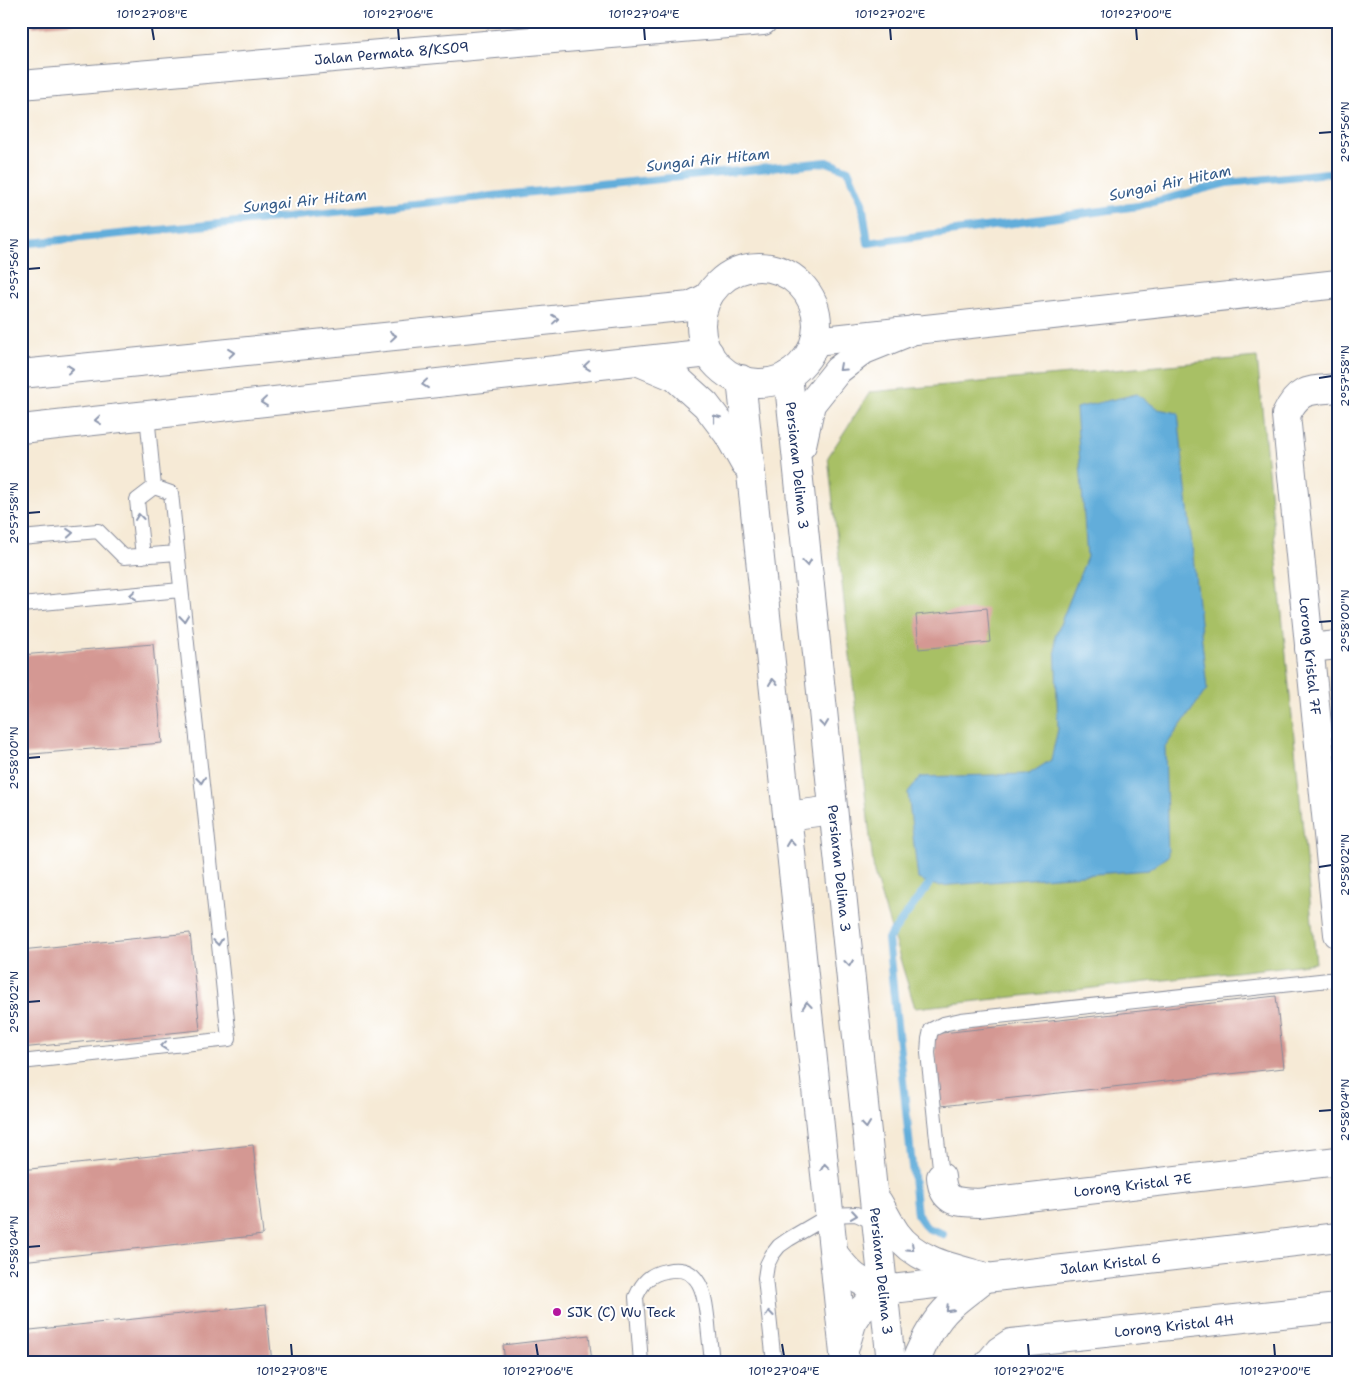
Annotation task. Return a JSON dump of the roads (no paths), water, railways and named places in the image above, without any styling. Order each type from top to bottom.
[{"type":"street","name":"Jalan Permata 8/KS09","points":[[21,85],[532,31],[764,21]]},
{"type":"street","points":[[753,267],[773,268],[791,276],[806,289],[815,306],[818,325],[814,344],[805,361],[788,375],[772,381],[753,382],[741,379],[719,367],[709,353],[702,334],[702,315],[708,297],[720,283],[735,272],[753,267]]},
{"type":"street","points":[[815,341],[1338,284]]},
{"type":"street","points":[[21,374],[690,306],[708,297]]},
{"type":"street","points":[[798,469],[811,404],[838,370],[864,350],[916,329]]},
{"type":"street","points":[[21,429],[709,353]]},
{"type":"street","points":[[635,360],[674,377],[706,406],[728,434],[751,474]]},
{"type":"street","name":"Persiaran Delima 3","points":[[788,375],[891,1363]]},
{"type":"street","points":[[741,379],[845,1357]]},
{"type":"street","name":"Lorong Kristal 7F","points":[[1338,388],[1310,391],[1299,395],[1291,404],[1286,414],[1338,934]]},
{"type":"street","points":[[1309,648],[1338,645]]},
{"type":"street","points":[[787,816],[833,810]]},
{"type":"street","name":"Lorong Kristal 7E","points":[[940,1178],[946,1195],[957,1202],[978,1203],[1338,1161]]},
{"type":"street","points":[[873,1194],[896,1234],[920,1256],[938,1264],[986,1278]]},
{"type":"street","name":"Jalan Kristal 6","points":[[883,1290],[1338,1237]]},
{"type":"street","points":[[834,1254],[856,1279],[883,1290],[859,1312],[852,1323],[845,1357]]},
{"type":"street","points":[[915,1363],[922,1345],[933,1326],[948,1308],[986,1278]]},
{"type":"street","name":"Lorong Kristal 4H","points":[[989,1363],[999,1351],[1011,1343],[1338,1308]]},
{"type":"lane","points":[[147,414],[154,487]]},
{"type":"lane","points":[[21,1062],[229,1039],[171,493],[154,487]]},
{"type":"lane","points":[[143,556],[136,500],[154,487]]},
{"type":"lane","points":[[21,538],[98,530],[124,557],[178,553]]},
{"type":"lane","points":[[21,605],[181,590]]},
{"type":"lane","points":[[940,1178],[928,1053],[931,1030],[943,1024],[961,1020],[1338,980]]},
{"type":"lane","points":[[774,1363],[765,1278],[767,1265],[772,1255],[788,1239],[830,1215],[856,1214],[876,1223]]},
{"type":"lane","points":[[641,1363],[636,1297],[640,1287],[647,1279],[655,1273],[670,1270],[685,1270],[701,1285],[705,1296],[712,1363]]},
{"type":"water","points":[[1137,394],[1158,409],[1178,413],[1207,689],[1165,747],[1168,856],[1148,870],[937,886],[918,879],[908,793],[921,777],[1029,774],[1051,760],[1058,729],[1055,637],[1087,557],[1076,408]]},
{"type":"waterway","name":"Sungai Air Hitam","points":[[21,244],[827,162],[848,170],[862,202],[868,243],[1138,206],[1227,183],[1338,172]]},
{"type":"waterway","points":[[929,884],[888,939],[917,1214],[927,1228],[943,1234]]},
{"type":"place","name":"SJK (C) Wu Teck","points":[[557,1312]]}]
